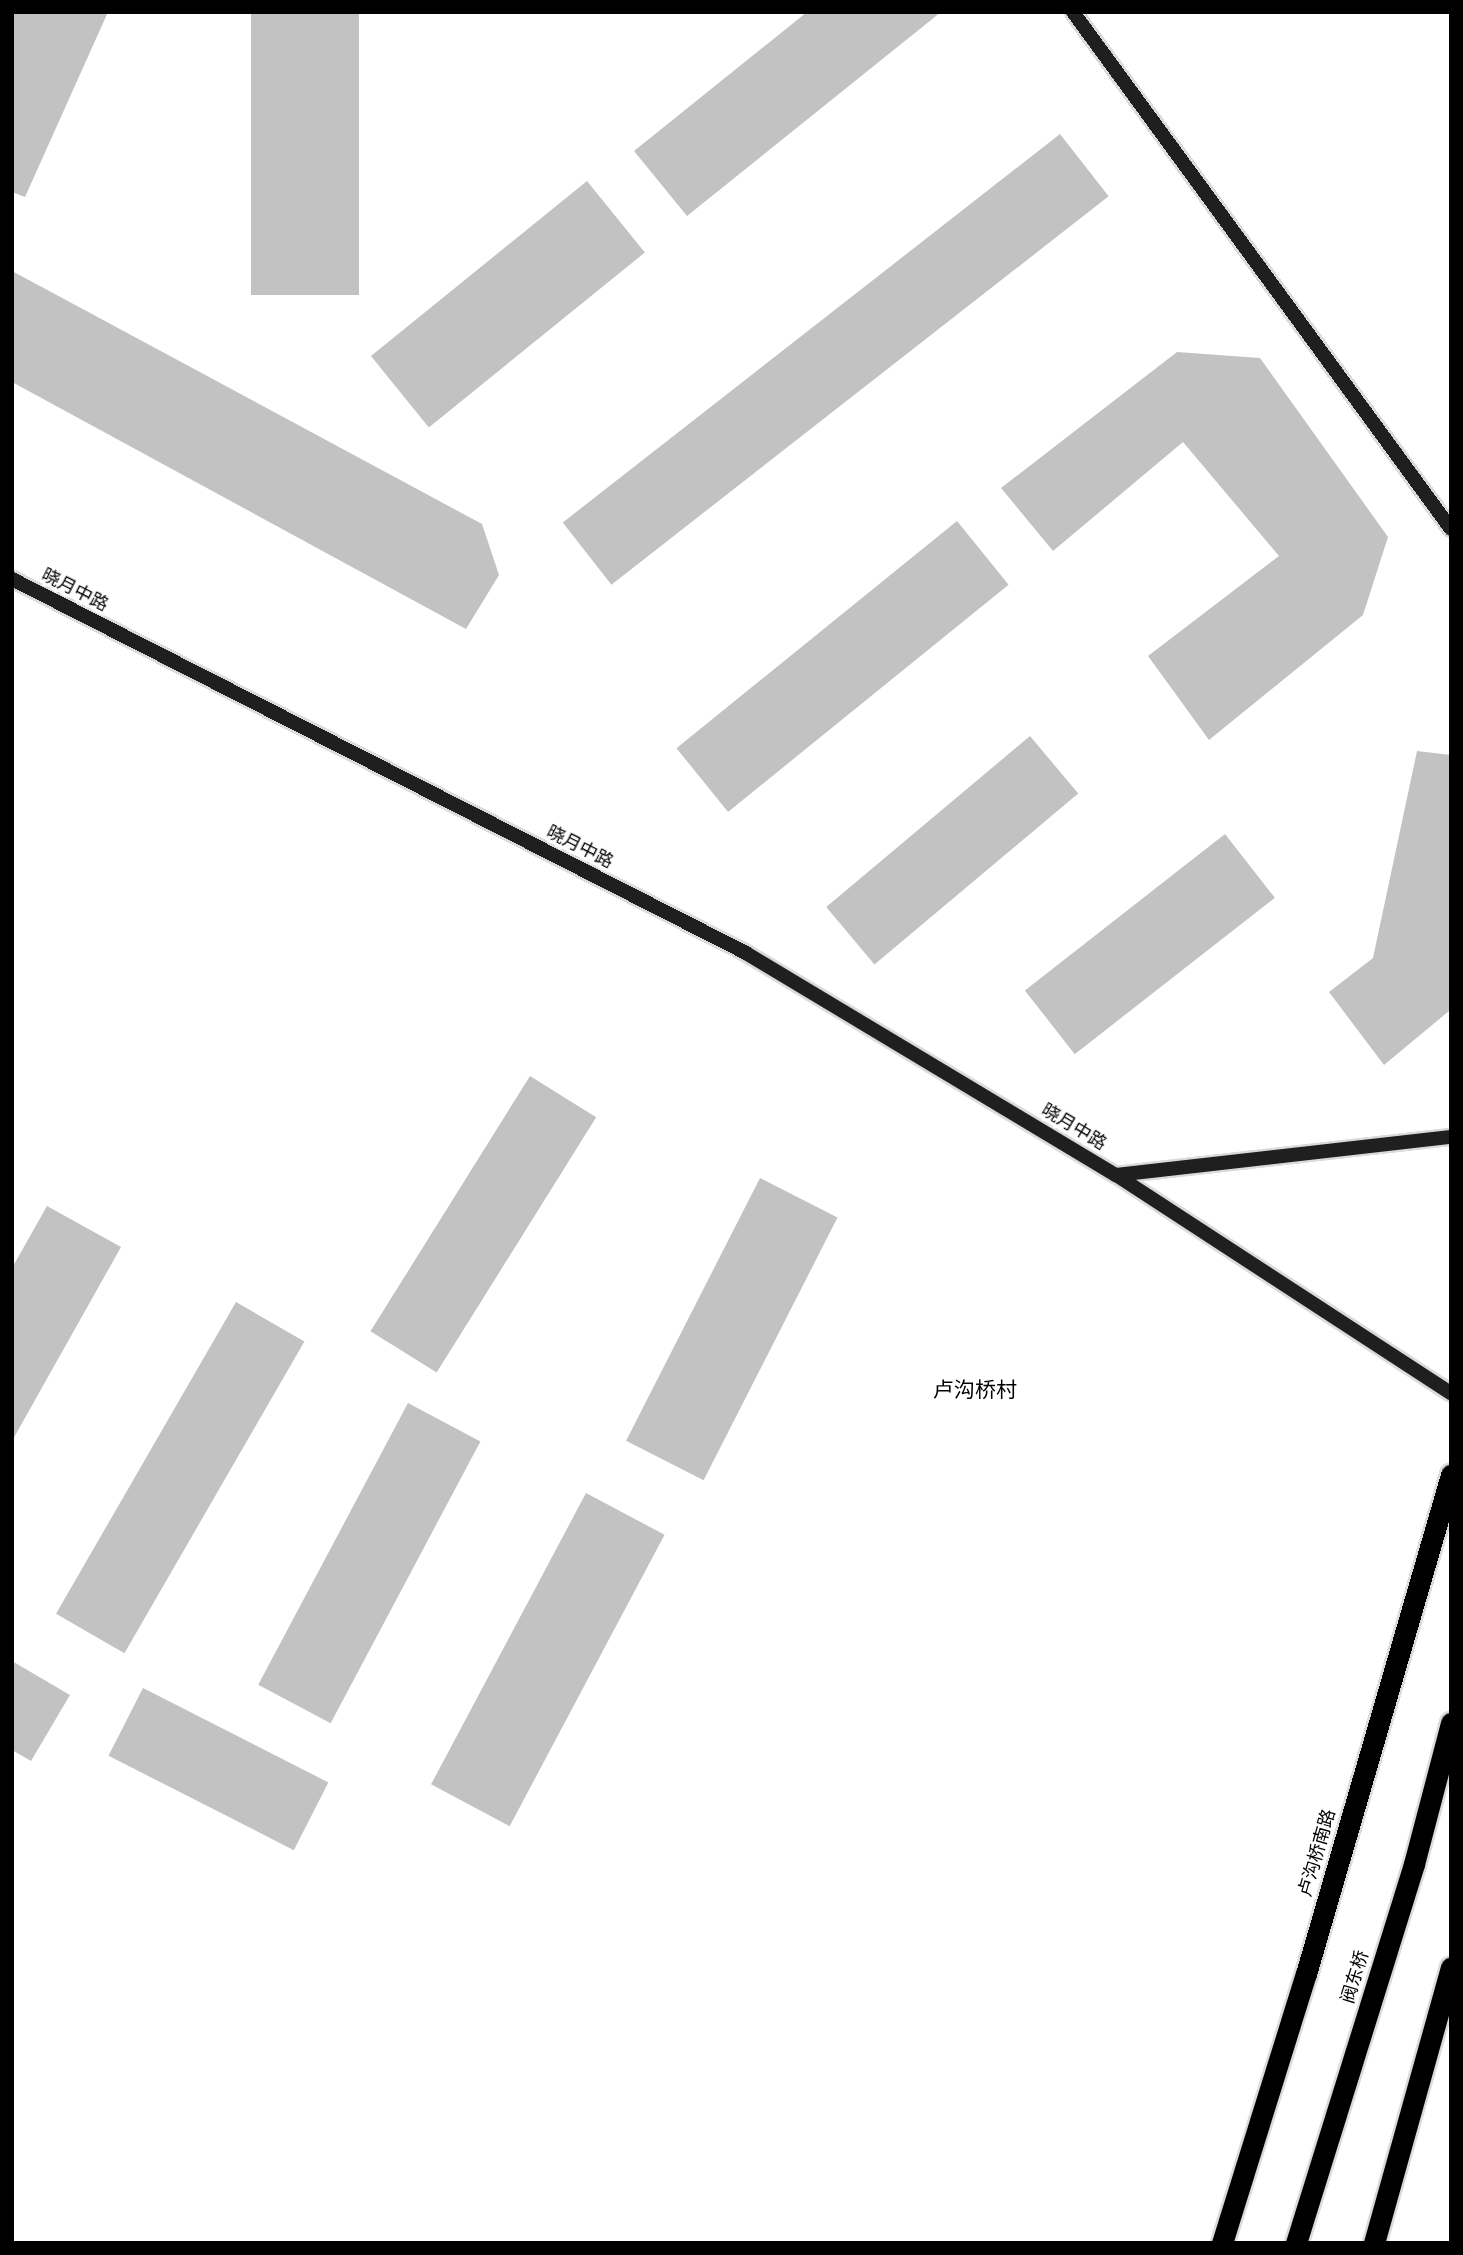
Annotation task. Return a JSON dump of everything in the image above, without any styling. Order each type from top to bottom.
[{"type":"highway","name":"卢沟桥南路","points":[[1222,2243],[1306,1974],[1451,1475]]},
{"type":"highway","name":"阀东桥","points":[[1296,2243],[1414,1864],[1451,1723]]},
{"type":"highway","points":[[1374,2243],[1451,1968]]},
{"type":"street","points":[[1073,12],[1451,529]]},
{"type":"street","name":"晓月中路","points":[[12,579],[746,953],[1116,1175],[1451,1393]]},
{"type":"street","points":[[1116,1175],[1451,1137]]},
{"type":"building","points":[[12,12],[108,12],[25,197],[12,192]]},
{"type":"building","points":[[251,12],[359,12],[359,295],[251,295]]},
{"type":"building","points":[[807,12],[941,12],[687,216],[634,151]]},
{"type":"building","points":[[1060,134],[1109,196],[611,585],[563,522]]},
{"type":"building","points":[[587,181],[645,252],[429,427],[371,356]]},
{"type":"building","points":[[12,271],[482,524],[499,575],[466,629],[12,382]]},
{"type":"building","points":[[1177,352],[1260,358],[1388,537],[1363,615],[1209,740],[1148,656],[1279,556],[1183,442],[1053,551],[1001,488]]},
{"type":"building","points":[[957,521],[1009,585],[728,812],[676,748]]},
{"type":"building","points":[[1030,736],[1078,793],[874,964],[826,907]]},
{"type":"building","points":[[1417,751],[1451,755],[1451,1002],[1449,1011],[1384,1065],[1329,992],[1373,958]]},
{"type":"building","points":[[1225,834],[1275,898],[1075,1054],[1025,990]]},
{"type":"building","points":[[530,1076],[596,1117],[437,1373],[370,1331]]},
{"type":"building","points":[[760,1178],[838,1217],[704,1480],[626,1441]]},
{"type":"building","points":[[47,1206],[121,1247],[12,1441],[12,1268]]},
{"type":"building","points":[[236,1302],[304,1342],[124,1653],[56,1614]]},
{"type":"building","points":[[408,1403],[480,1441],[331,1723],[258,1685]]},
{"type":"building","points":[[586,1493],[665,1535],[510,1826],[431,1784]]},
{"type":"building","points":[[12,1661],[70,1695],[31,1761],[12,1750]]},
{"type":"building","points":[[143,1688],[328,1782],[294,1850],[108,1756]]},
{"type":"district","name":"卢沟桥村","points":[[975,1390]]}]
